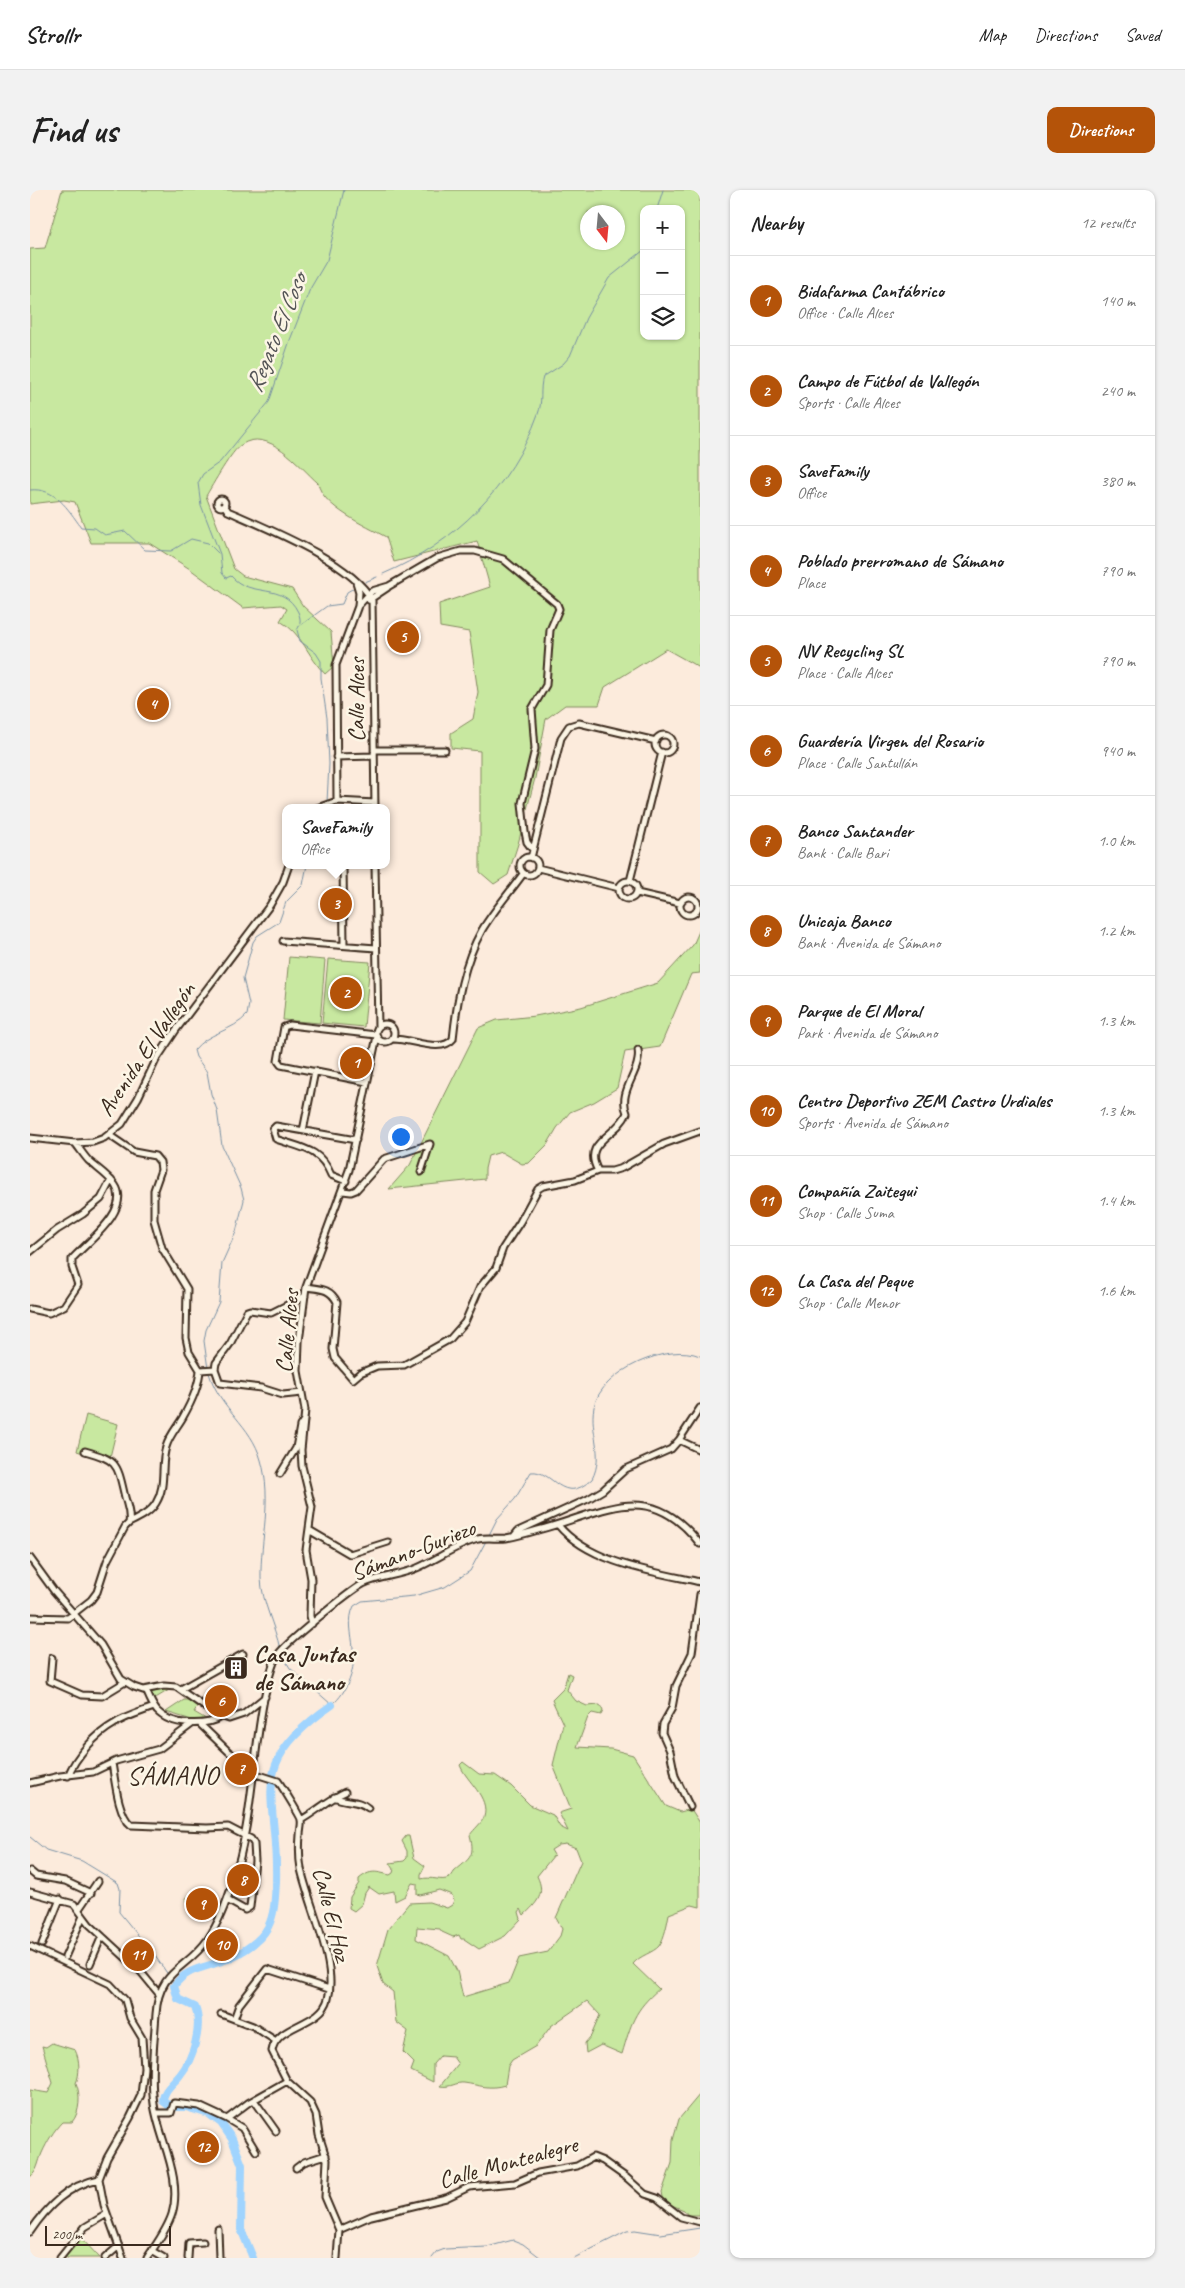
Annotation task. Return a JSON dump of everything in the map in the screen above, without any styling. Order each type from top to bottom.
[{"type":"street","points":[[224,505],[228,511],[293,541],[355,578],[372,600]]},
{"type":"street","points":[[358,606],[372,600],[389,586],[437,558],[460,551],[475,551],[503,559],[557,604],[560,609],[550,630],[546,684],[532,709],[535,749],[522,802],[524,832],[527,842],[533,850]]},
{"type":"street","points":[[355,578],[359,592],[358,606],[336,666],[336,757],[338,803],[356,804]]},
{"type":"street","points":[[362,585],[380,589]]},
{"type":"street","points":[[358,606],[368,594],[389,586]]},
{"type":"street","name":"Calle Alces","points":[[372,600],[375,804]]},
{"type":"street","points":[[531,858],[561,738],[566,728],[579,723],[656,742]]},
{"type":"street","points":[[663,735],[672,740],[673,747],[662,752],[656,748],[656,742],[663,735]]},
{"type":"street","points":[[336,757],[374,753],[445,750]]},
{"type":"street","points":[[630,882],[662,752]]},
{"type":"street","points":[[525,858],[531,858],[537,863],[538,868],[532,874],[524,874],[520,870],[520,863],[525,858]]},
{"type":"street","points":[[538,868],[619,888]]},
{"type":"street","name":"Avenida El Vallegón","points":[[30,1138],[75,1143],[93,1142],[109,1135],[122,1124],[131,1111],[156,1060],[176,1030],[270,905],[283,882],[288,869]]},
{"type":"street","points":[[343,869],[344,945]]},
{"type":"street","name":"Calle Alces","points":[[312,1624],[310,1616],[311,1579],[306,1550],[312,1507],[302,1466],[301,1450],[304,1420],[298,1358],[306,1287],[346,1181],[377,1032],[375,869]]},
{"type":"street","points":[[376,1012],[384,1024],[391,1026],[394,1032],[404,1038],[438,1046],[446,1045],[453,1039],[458,998],[472,954],[482,931],[524,874]]},
{"type":"street","points":[[623,882],[630,882],[636,886],[637,893],[632,899],[625,900],[619,895],[619,888],[623,882]]},
{"type":"street","points":[[637,893],[680,903]]},
{"type":"street","points":[[283,941],[376,948]]},
{"type":"street","points":[[367,1082],[278,1064],[286,1025],[377,1032],[384,1024]]},
{"type":"street","points":[[377,1032],[381,1041]]},
{"type":"street","points":[[392,1039],[394,1032]]},
{"type":"street","points":[[373,1047],[381,1041],[404,1038]]},
{"type":"street","points":[[598,1171],[593,1162],[592,1154],[596,1146],[624,1121],[628,1113],[624,1105],[626,1090],[638,1064],[638,1050]]},
{"type":"street","points":[[304,1130],[315,1071]]},
{"type":"street","points":[[346,1181],[331,1175],[325,1163],[316,1153],[276,1139],[273,1129],[276,1126],[356,1140]]},
{"type":"street","points":[[306,1287],[322,1288],[334,1296],[337,1302],[333,1350],[335,1358],[353,1379],[368,1368],[404,1365],[450,1339],[464,1322],[480,1287],[496,1268],[503,1248],[538,1189],[543,1186],[574,1180],[598,1171],[622,1168],[664,1144],[700,1131]]},
{"type":"street","points":[[109,1135],[134,1152],[154,1156],[160,1162],[161,1170],[154,1190],[154,1220],[162,1248],[187,1289],[186,1338],[189,1352],[202,1370]]},
{"type":"street","points":[[30,1309],[46,1313],[60,1309],[67,1303],[78,1285],[73,1273],[72,1259],[101,1232],[118,1203],[119,1194],[111,1180],[88,1160],[75,1143]]},
{"type":"street","points":[[343,1191],[351,1192],[356,1190],[384,1159],[430,1144],[421,1172]]},
{"type":"street","points":[[30,1252],[101,1199],[111,1180]]},
{"type":"street","points":[[213,1369],[234,1337],[247,1311],[272,1313],[305,1296]]},
{"type":"street","points":[[202,1370],[213,1369]]},
{"type":"street","points":[[213,1369],[220,1383],[261,1388],[283,1395],[302,1393]]},
{"type":"street","points":[[30,1617],[68,1618],[97,1592],[107,1561],[125,1527],[145,1515],[158,1501],[162,1491],[163,1458],[167,1444],[189,1406],[202,1370]]},
{"type":"street","points":[[514,1536],[518,1531],[597,1494],[626,1469],[660,1454],[679,1440],[700,1408]]},
{"type":"street","points":[[280,1474],[296,1448],[300,1426],[304,1420]]},
{"type":"street","points":[[679,1440],[700,1450]]},
{"type":"street","points":[[85,1451],[109,1458],[118,1468],[124,1495],[130,1508],[129,1523]]},
{"type":"street","name":"Sámano-Guriezo","points":[[159,1994],[165,1980],[208,1939],[226,1900],[240,1859],[265,1697],[275,1659],[281,1651],[312,1624],[362,1584],[410,1571],[471,1542],[484,1538],[514,1536],[558,1525],[612,1506],[640,1504],[663,1511],[678,1520],[700,1544]]},
{"type":"street","points":[[558,1525],[576,1543],[592,1552],[631,1566],[700,1582]]},
{"type":"street","points":[[309,1530],[350,1554],[388,1542]]},
{"type":"street","points":[[30,1558],[74,1614],[101,1644],[118,1675],[125,1682],[146,1690],[170,1686],[181,1689],[221,1717],[229,1719],[239,1717],[265,1697]]},
{"type":"street","points":[[690,1806],[675,1776],[670,1751],[662,1733],[663,1724],[672,1708],[676,1686],[697,1643],[700,1594]]},
{"type":"street","points":[[181,1689],[243,1654]]},
{"type":"street","points":[[52,1658],[50,1681],[82,1695],[102,1696],[125,1682]]},
{"type":"street","points":[[146,1690],[154,1707],[163,1716],[201,1725],[221,1717]]},
{"type":"street","points":[[68,1776],[80,1756],[108,1728],[120,1720],[154,1707]]},
{"type":"street","points":[[30,1783],[93,1772],[112,1763],[159,1749],[192,1724]]},
{"type":"street","points":[[201,1725],[207,1733],[229,1752],[254,1767]]},
{"type":"street","points":[[112,1763],[121,1808],[126,1820],[131,1825],[228,1827],[251,1839],[254,1844],[255,1860],[250,1907],[245,1910],[226,1900]]},
{"type":"street","points":[[253,1773],[274,1779],[281,1784],[301,1820],[317,1811],[334,1797],[345,1792]]},
{"type":"street","points":[[334,1797],[340,1800],[359,1802],[368,1808]]},
{"type":"street","name":"Calle El Hoz","points":[[276,2041],[319,2013],[328,2000],[329,1966],[327,1954],[301,1869],[299,1841],[301,1820]]},
{"type":"street","points":[[30,1871],[36,1876],[66,1881],[91,1894]]},
{"type":"street","points":[[79,1909],[91,1894],[98,1881]]},
{"type":"street","points":[[30,1892],[74,1904],[102,1936],[141,1972],[159,1994],[156,2013],[153,2090],[156,2113],[174,2186],[175,2201],[168,2224],[147,2258]]},
{"type":"street","points":[[42,1944],[60,1899]]},
{"type":"street","points":[[65,1957],[83,1916]]},
{"type":"street","points":[[90,1964],[102,1936]]},
{"type":"street","points":[[30,1946],[110,1984],[125,2000],[130,2018],[142,2038],[144,2068],[141,2095],[133,2113],[107,2158],[99,2179],[107,2214],[123,2258]]},
{"type":"street","points":[[234,2019],[239,2005],[267,1969],[329,1990]]},
{"type":"street","points":[[221,2014],[253,2026],[276,2041],[272,2051],[287,2081],[314,2108],[326,2155],[328,2178],[325,2186],[325,2197],[339,2230],[337,2258]]},
{"type":"street","points":[[227,2119],[254,2100],[287,2081]]},
{"type":"street","points":[[254,2100],[276,2131]]},
{"type":"street","points":[[156,2113],[171,2113],[174,2103],[198,2106],[242,2128],[256,2151]]},
{"type":"street","points":[[296,2168],[304,2162],[326,2155]]},
{"type":"street","name":"Calle Montealegre","points":[[339,2230],[371,2216],[446,2198],[469,2187],[515,2183],[538,2173],[577,2166],[594,2157],[627,2178],[645,2194],[657,2198],[681,2217],[700,2222]]},
{"type":"street","points":[[30,2232],[44,2212],[63,2194],[75,2187],[99,2179]]},
{"type":"street","points":[[60,2258],[85,2227],[107,2214]]},
{"type":"street","points":[[218,2229],[219,2258]]},
{"type":"street","points":[[188,2258],[188,2244],[203,2242]]},
{"type":"street","points":[[105,2258],[119,2246]]},
{"type":"street","points":[[152,2251],[164,2258]]},
{"type":"green space","points":[[62,190],[700,190],[700,668],[666,649],[605,687],[599,705],[565,705],[546,719],[535,778],[518,844],[508,875],[494,884],[480,872],[480,751],[451,748],[451,733],[473,719],[478,692],[469,632],[440,627],[439,604],[490,587],[477,541],[394,562],[386,537],[336,508],[321,492],[318,483],[292,458],[272,444],[262,441],[251,440],[237,448],[206,496],[234,569],[243,576],[292,589],[303,606],[331,632],[334,666],[325,674],[294,632],[280,621],[287,609],[281,605],[243,608],[190,569],[149,543],[91,543],[75,502],[64,500],[30,504],[30,249],[45,248]]},
{"type":"green space","points":[[700,929],[700,973],[691,974],[660,1047],[625,1052],[617,1088],[594,1102],[570,1112],[557,1128],[547,1145],[529,1163],[522,1164],[501,1152],[488,1156],[485,1179],[389,1189],[410,1165],[478,1028],[497,1020],[535,1016],[581,1007],[658,983],[693,945]]},
{"type":"green space","points":[[289,957],[325,960],[320,1023],[283,1020]]},
{"type":"green space","points":[[328,959],[370,962],[364,1027],[322,1023]]},
{"type":"green space","points":[[86,1415],[118,1424],[110,1457],[84,1450],[83,1453],[77,1451]]},
{"type":"green space","points":[[568,1673],[572,1675],[567,1690],[576,1701],[587,1706],[600,1705],[603,1711],[601,1715],[592,1713],[588,1717],[577,1747],[611,1749],[633,1755],[666,1806],[680,1812],[691,1809],[700,1823],[700,1907],[692,1905],[669,1914],[659,1946],[639,1958],[633,1964],[659,1989],[644,2004],[634,2018],[622,2054],[601,2045],[586,2053],[585,2043],[591,2036],[600,2015],[587,2001],[551,2026],[536,2046],[512,2060],[508,2066],[505,2085],[489,2087],[461,2083],[440,2086],[458,2064],[453,2057],[440,2056],[433,2064],[433,2082],[411,2071],[414,2063],[403,2052],[408,2031],[396,2022],[393,1992],[383,1984],[377,1966],[388,1929],[409,1903],[429,1902],[447,1908],[452,1905],[454,1900],[452,1895],[439,1890],[420,1895],[417,1894],[417,1884],[412,1883],[405,1896],[395,1901],[394,1891],[379,1894],[369,1887],[362,1904],[354,1911],[349,1908],[350,1897],[359,1883],[359,1879],[363,1876],[374,1872],[390,1875],[394,1869],[390,1863],[404,1861],[407,1858],[407,1851],[402,1841],[406,1836],[409,1836],[414,1858],[425,1866],[421,1879],[449,1878],[467,1861],[472,1849],[470,1835],[483,1819],[485,1810],[481,1796],[460,1765],[463,1762],[479,1774],[495,1775],[511,1786],[530,1805],[553,1815],[560,1827],[568,1831],[559,1813],[571,1809],[553,1765],[563,1724],[552,1700],[563,1689]],"holes":[[[566,1844],[576,1848],[581,1861],[556,1918],[562,1929],[560,1936],[548,1952],[519,1958],[509,1983],[463,1997],[457,1971],[449,1956],[416,1939],[417,1927],[440,1929],[442,1932],[453,1937],[459,1935],[461,1939],[479,1949],[505,1936],[521,1919],[519,1912],[521,1909],[524,1915],[539,1898],[541,1888],[537,1876],[554,1855],[551,1850],[559,1845]]]},
{"type":"green space","points":[[168,1688],[169,1690],[154,1699],[150,1693]]},
{"type":"green space","points":[[184,1700],[189,1700],[197,1707],[194,1712],[206,1719],[192,1720],[166,1712]]},
{"type":"green space","points":[[190,1894],[221,1908],[216,1918],[185,1900]]},
{"type":"green space","points":[[52,2043],[75,2050],[77,2054],[79,2067],[76,2083],[79,2092],[79,2103],[77,2114],[72,2122],[62,2122],[53,2132],[33,2175],[30,2177],[30,2090],[48,2093],[53,2083],[42,2046],[46,2047]]},
{"type":"green space","points":[[700,2094],[700,2215],[688,2215],[684,2210],[664,2202],[662,2192],[672,2163],[673,2140],[679,2119]]},
{"type":"green space","points":[[80,2237],[100,2258],[64,2258]]},
{"type":"waterway","name":"Regato El Coso","points":[[327,802],[329,764],[327,718],[321,678],[321,661],[316,653],[300,641],[297,630],[300,624],[300,617],[292,602],[275,593],[248,587],[239,583],[231,576],[226,578],[222,573],[220,554],[201,505],[198,483],[203,474],[220,462],[269,402],[310,289],[327,260],[344,190]]},
{"type":"waterway","points":[[658,205],[663,190]]},
{"type":"waterway","points":[[383,574],[409,562],[434,547],[477,510],[496,489],[513,466],[527,441],[538,414],[543,377],[563,364],[570,356],[586,318],[609,278],[640,253]]},
{"type":"waterway","points":[[30,490],[39,490],[54,496],[66,507],[81,527],[95,528],[105,535],[125,531],[145,550],[171,551],[191,539],[208,543],[218,553]]},
{"type":"waterway","points":[[365,582],[377,577]]},
{"type":"waterway","points":[[301,625],[327,606],[342,604],[347,592],[354,588]]},
{"type":"waterway","points":[[208,1369],[204,1341],[206,1330],[219,1302],[222,1263],[236,1232],[244,1200],[241,1188],[222,1146],[217,1110],[211,1094],[207,1072],[196,1057],[194,1050],[199,1044],[235,1025],[247,1015],[249,1004],[243,978],[253,942],[257,936],[279,922],[286,902],[303,885],[306,869]]},
{"type":"waterway","points":[[488,1537],[497,1519],[515,1499],[531,1472],[539,1473],[558,1485],[573,1489],[582,1487],[592,1479],[597,1461],[593,1425],[594,1407],[599,1394],[609,1382],[622,1371],[654,1356],[671,1353],[687,1353],[700,1356]]},
{"type":"waterway","points":[[209,1373],[220,1397],[250,1436],[261,1460],[266,1490],[261,1579],[264,1596],[280,1649]]},
{"type":"waterway","points":[[281,1653],[290,1668],[332,1705],[342,1693],[352,1672],[354,1656],[350,1622],[354,1606],[362,1601],[414,1596],[445,1587],[470,1571],[486,1541]]},
{"type":"waterway","points":[[253,2258],[241,2229],[242,2165],[232,2139],[221,2123],[209,2114],[186,2107],[171,2107],[163,2101],[167,2090],[185,2068],[193,2052],[198,2024],[195,2007],[178,1999],[174,1986],[188,1973],[223,1961],[245,1950],[259,1939],[268,1927],[273,1911],[276,1882],[276,1852],[272,1803],[272,1783],[276,1765],[286,1746],[304,1727],[332,1705]]},
{"type":"waterway","points":[[30,1837],[46,1850],[82,1861],[118,1883],[120,1889],[119,1912],[169,1976]]},
{"type":"waterway","points":[[171,1979],[174,1985]]},
{"type":"waterway","points":[[574,2258],[627,2231],[635,2230],[661,2234],[700,2228]]},
{"type":"waterway","points":[[432,2258],[437,2252],[445,2249],[487,2247],[513,2240],[523,2244],[541,2258]]},
{"type":"place","name":"NV Recycling SL","points":[[403,637]]},
{"type":"place","name":"Poblado prerromano de Sámano","points":[[153,704]]},
{"type":"place","name":"SaveFamily","points":[[336,904]]},
{"type":"place","name":"Campo de Fútbol de Vallegón","points":[[346,993]]},
{"type":"place","name":"Bidafarma Cantábrico","points":[[356,1063]]},
{"type":"place","name":"Casa Juntas de Sámano","points":[[236,1668]]},
{"type":"place","name":"Guardería Virgen del Rosario","points":[[221,1701]]},
{"type":"place","name":"Banco Santander","points":[[241,1769]]},
{"type":"place","name":"Unicaja Banco","points":[[243,1880]]},
{"type":"place","name":"Parque de El Moral","points":[[202,1904]]},
{"type":"place","name":"Centro Deportivo ZEM Castro Urdiales","points":[[222,1945]]},
{"type":"place","name":"Compañía Zaitegui","points":[[138,1955]]},
{"type":"place","name":"La Casa del Peque","points":[[203,2147]]},
{"type":"district","name":"SÁMANO","points":[[173,1775]]}]
